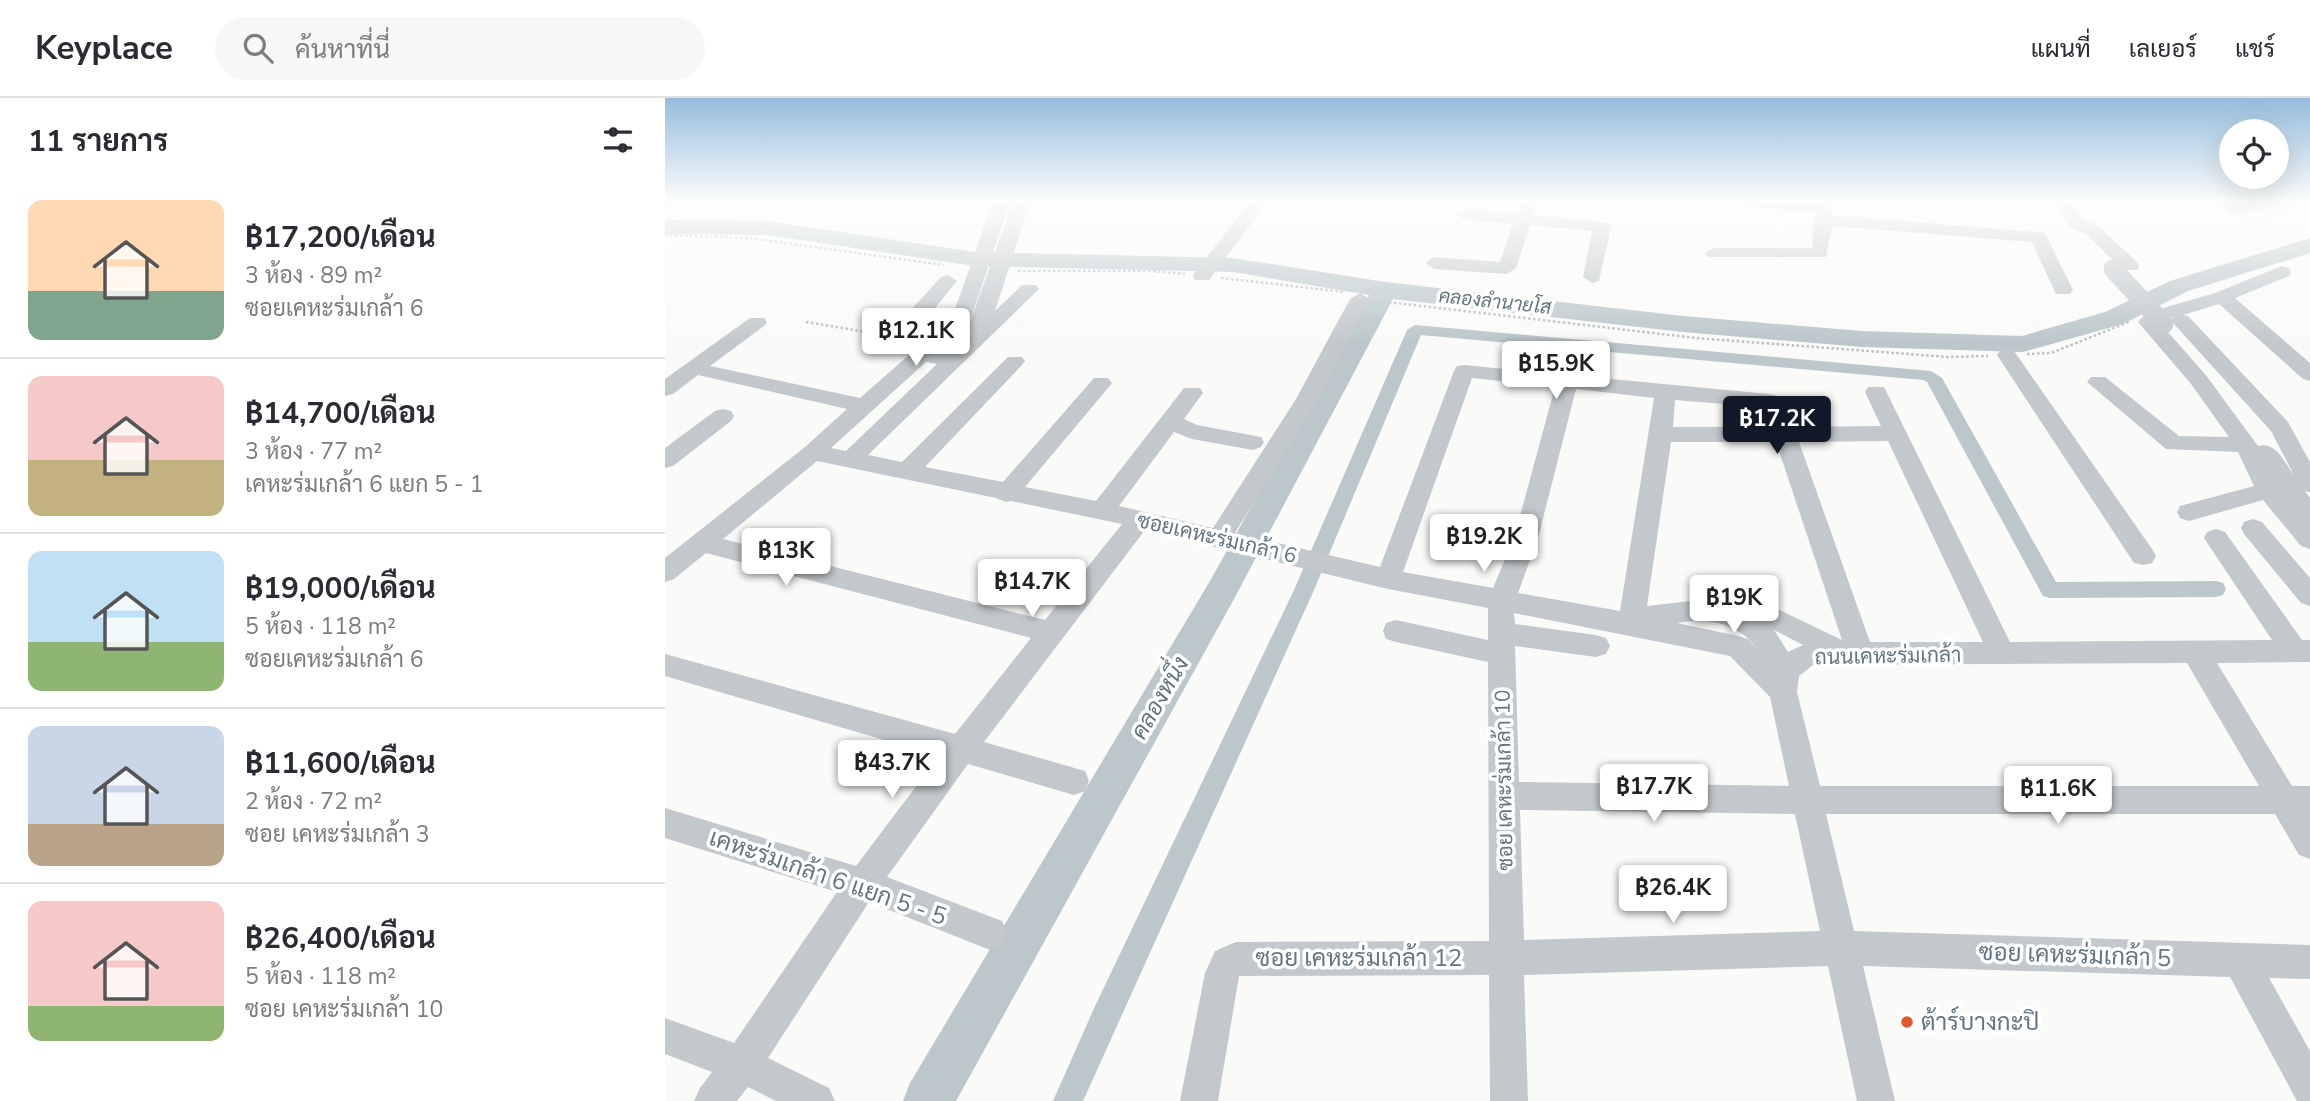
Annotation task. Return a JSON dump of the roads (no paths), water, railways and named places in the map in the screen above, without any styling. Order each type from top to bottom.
[{"type":"street","points":[[984,283],[985,249]]},
{"type":"street","points":[[969,329],[984,283],[1005,249]]},
{"type":"street","points":[[1202,276],[1221,249]]},
{"type":"street","points":[[1434,263],[1507,268],[1514,249]]},
{"type":"street","points":[[1592,277],[1598,249]]},
{"type":"street","points":[[1714,253],[1820,253],[1820,249]]},
{"type":"street","points":[[2044,249],[2063,290]]},
{"type":"street","points":[[2096,249],[2121,268],[2280,427],[2310,484]]},
{"type":"street","points":[[2283,267],[2222,297],[2153,317],[2148,322],[2198,379],[2246,445],[2268,490],[2310,540]]},
{"type":"street","points":[[947,273],[939,294],[920,311],[969,329]]},
{"type":"street","points":[[665,572],[700,542],[831,456],[969,329],[1029,289]]},
{"type":"street","points":[[2222,297],[2310,374]]},
{"type":"street","points":[[1225,540],[1307,399],[1360,299]]},
{"type":"street","points":[[665,389],[757,322]]},
{"type":"street","points":[[2173,322],[2246,421],[2279,474],[2310,516]]},
{"type":"street","points":[[831,456],[864,406],[933,344]]},
{"type":"street","points":[[2007,355],[2143,556]]},
{"type":"street","points":[[906,472],[1015,361]]},
{"type":"street","points":[[1388,579],[1464,371],[1665,392],[1766,399],[1786,434],[1851,653]]},
{"type":"street","points":[[707,372],[864,406]]},
{"type":"street","points":[[1501,629],[1567,381]]},
{"type":"street","points":[[2098,382],[2175,444],[2246,445]]},
{"type":"street","points":[[1006,494],[1101,383]]},
{"type":"street","points":[[1628,621],[1661,433],[1665,392]]},
{"type":"street","points":[[1876,392],[2001,654]]},
{"type":"street","points":[[1102,511],[1192,393]]},
{"type":"street","points":[[665,460],[723,416]]},
{"type":"street","points":[[1170,421],[1192,432],[1253,442]]},
{"type":"street","points":[[1661,433],[1686,436],[1895,433]]},
{"type":"street","name":"ซอยเคหะร่มเกล้า 6","points":[[831,456],[1006,494],[1102,511],[1388,579],[1501,629],[1628,621],[1699,610],[1769,615],[1851,653]]},
{"type":"street","points":[[2189,512],[2268,490]]},
{"type":"street","points":[[713,1101],[743,1065],[863,884],[963,747],[1139,520]]},
{"type":"street","points":[[2253,528],[2310,596]]},
{"type":"street","points":[[2216,538],[2302,651]]},
{"type":"street","points":[[700,542],[1052,633]]},
{"type":"street","name":"ซอยเคหะร่มเกล้า 6","points":[[1699,610],[1754,625],[1771,644],[1784,682]]},
{"type":"street","name":"ซอยเคหะร่มเกล้า 6","points":[[1628,621],[1738,647],[1784,682]]},
{"type":"street","points":[[1396,631],[1501,629],[1597,646]]},
{"type":"street","name":"ซอย เคหะร่มเกล้า 10","points":[[1501,629],[1509,958],[1509,1101]]},
{"type":"street","name":"ถนนเคหะร่มเกล้า","points":[[1784,682],[1795,662],[1811,654],[2302,651]]},
{"type":"street","points":[[2196,653],[2297,800],[2310,845]]},
{"type":"street","points":[[665,665],[1074,780]]},
{"type":"street","points":[[1784,682],[1806,800],[1876,1101]]},
{"type":"street","points":[[1503,796],[1806,800],[2297,800]]},
{"type":"street","name":"เคหะร่มเกล้า 6 แยก 5 - 5","points":[[665,823],[863,884],[990,933]]},
{"type":"street","points":[[1509,958],[1840,948]]},
{"type":"street","name":"ซอย เคหะร่มเกล้า 5","points":[[1840,948],[2310,962]]},
{"type":"street","name":"ซอย เคหะร่มเกล้า 12","points":[[1199,1101],[1222,973],[1225,965],[1233,959],[1509,958]]},
{"type":"street","points":[[2240,960],[2310,1088]]},
{"type":"street","points":[[665,1036],[743,1065],[816,1101]]},
{"type":"waterway","name":"คลองลำนายโส","points":[[907,249],[975,259],[1233,265],[1385,290]]},
{"type":"waterway","name":"คลองลำนายโส","points":[[1385,290],[1683,324],[1862,339],[2023,344],[2114,318],[2179,286],[2298,249]]},
{"type":"waterway","name":"คลองหนึ่ง","points":[[928,1101],[1222,590],[1385,290]]},
{"type":"waterway","points":[[1068,1101],[1304,590],[1415,330],[1925,375],[1934,378],[2050,590],[2216,589]]},
{"type":"place","name":"ต้าร์บางกะปิ","points":[[1907,1022]]}]
